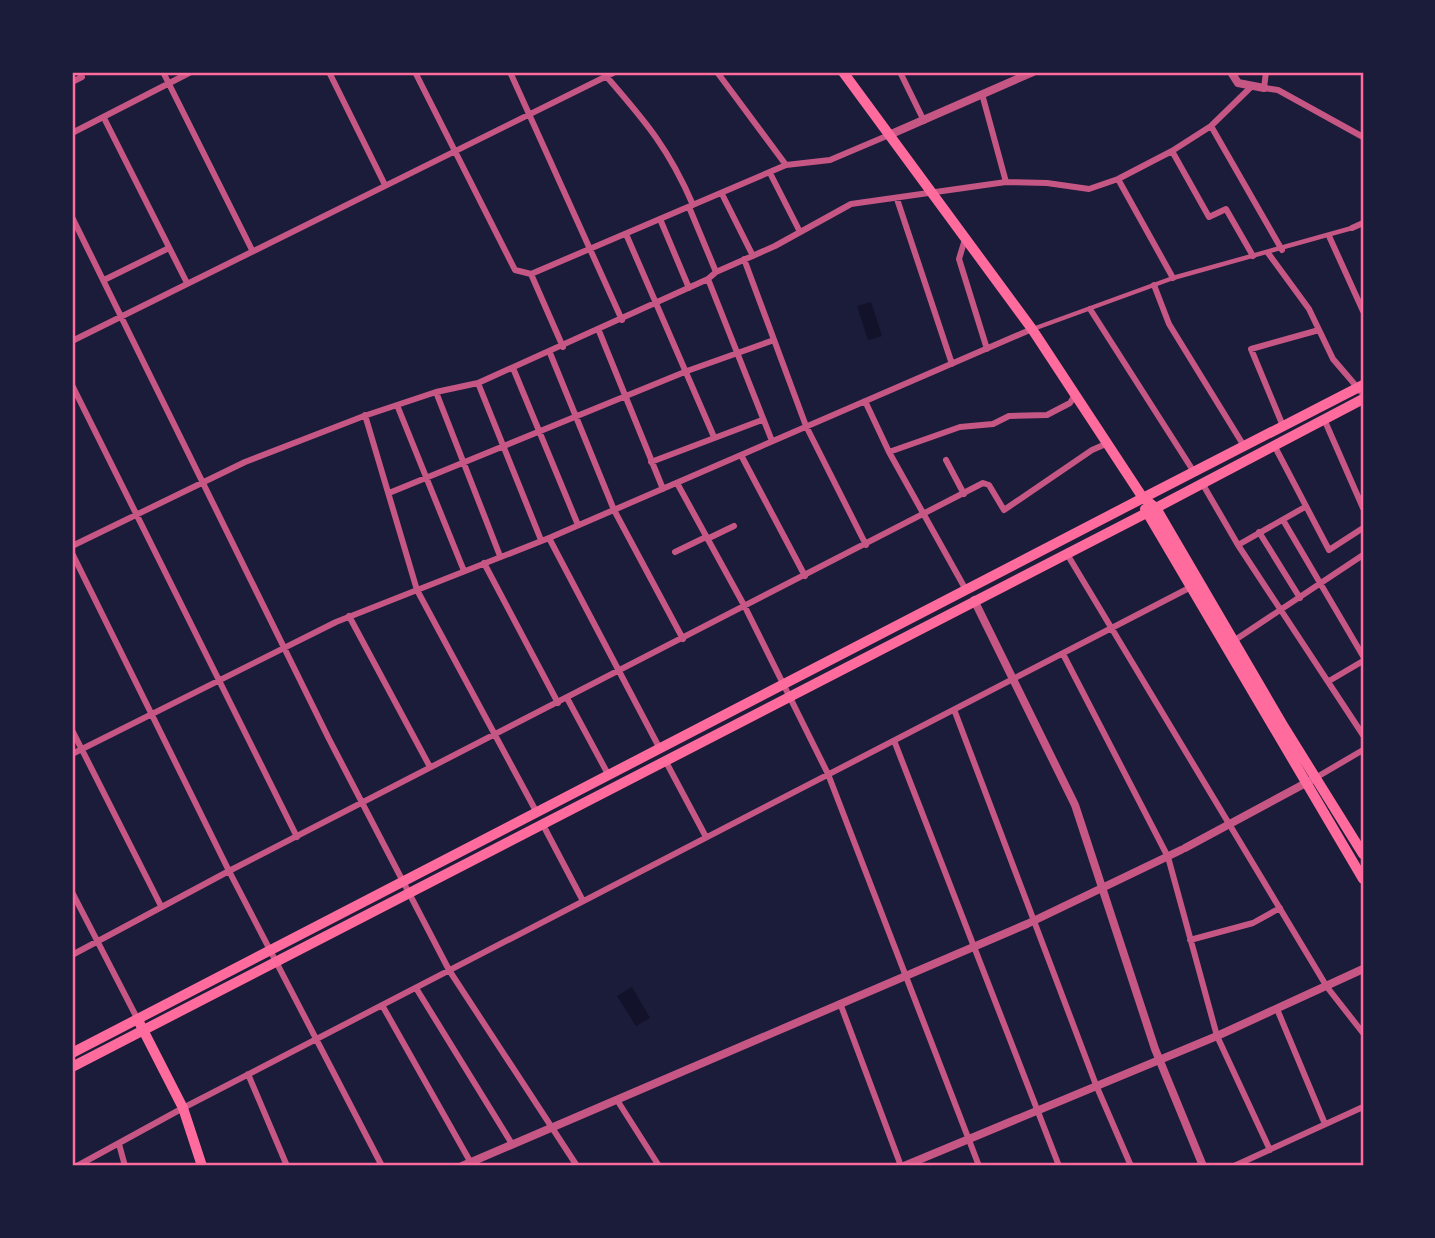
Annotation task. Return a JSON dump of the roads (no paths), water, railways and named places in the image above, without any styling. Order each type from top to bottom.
[{"type":"main road","points":[[843,72],[1032,329],[1143,498],[1156,508],[1235,640],[1313,780],[1363,879]]},
{"type":"main road","points":[[72,1068],[1156,508],[1324,419],[1362,391]]},
{"type":"main road","points":[[72,1053],[1244,446],[1362,391]]},
{"type":"main road","points":[[1143,498],[1146,513],[1268,720],[1363,854]]},
{"type":"main road","points":[[138,1020],[183,1108],[202,1166]]},
{"type":"street","points":[[72,82],[82,77],[79,72]]},
{"type":"street","points":[[163,72],[252,250]]},
{"type":"street","points":[[72,133],[191,72]]},
{"type":"street","points":[[329,72],[385,185]]},
{"type":"street","points":[[415,72],[516,270],[531,274],[591,246],[626,234],[786,165],[830,160],[1033,72]]},
{"type":"street","points":[[509,72],[591,246],[622,320]]},
{"type":"street","points":[[72,341],[615,72]]},
{"type":"street","points":[[717,72],[786,165]]},
{"type":"street","points":[[900,72],[924,121]]},
{"type":"street","points":[[1231,72],[1238,83],[1278,90],[1363,137]]},
{"type":"street","points":[[1264,88],[1266,72]]},
{"type":"street","points":[[607,76],[660,140],[674,162],[716,272]]},
{"type":"street","points":[[72,546],[245,462],[365,415],[436,392],[478,383],[599,331],[708,279],[716,272],[753,256],[851,204],[1006,182],[1047,183],[1089,189],[1118,179],[1172,151],[1210,126],[1251,87]]},
{"type":"street","points":[[982,94],[1006,182]]},
{"type":"street","points":[[104,118],[187,284]]},
{"type":"street","points":[[1210,126],[1282,250]]},
{"type":"street","points":[[1172,151],[1209,217],[1226,209],[1253,256]]},
{"type":"street","points":[[769,173],[799,230]]},
{"type":"street","points":[[1118,179],[1173,278]]},
{"type":"street","points":[[722,194],[753,256]]},
{"type":"street","points":[[897,199],[952,365]]},
{"type":"street","points":[[72,217],[362,803],[449,970],[578,1166]]},
{"type":"street","points":[[660,219],[689,288]]},
{"type":"street","points":[[72,754],[349,616],[549,538],[1032,329],[1173,278],[1282,250],[1363,223]]},
{"type":"street","points":[[626,234],[714,438]]},
{"type":"street","points":[[1329,236],[1363,311]]},
{"type":"street","points":[[965,239],[959,260],[987,349]]},
{"type":"street","points":[[104,280],[169,248]]},
{"type":"street","points":[[1268,253],[1309,309],[1333,359],[1362,391]]},
{"type":"street","points":[[744,259],[806,426],[866,545]]},
{"type":"street","points":[[531,274],[563,346]]},
{"type":"street","points":[[708,279],[772,441]]},
{"type":"street","points":[[1154,285],[1169,324],[1244,446]]},
{"type":"street","points":[[1090,309],[1194,472]]},
{"type":"street","points":[[1283,426],[1251,349],[1319,330]]},
{"type":"street","points":[[599,331],[663,489]]},
{"type":"street","points":[[389,493],[687,371],[774,340]]},
{"type":"street","points":[[550,352],[614,510],[683,639]]},
{"type":"street","points":[[513,368],[578,525]]},
{"type":"street","points":[[478,383],[541,540]]},
{"type":"street","points":[[72,385],[297,837]]},
{"type":"street","points":[[436,392],[500,556]]},
{"type":"street","points":[[889,452],[960,427],[993,424],[1009,416],[1047,415],[1070,403],[1076,393]]},
{"type":"street","points":[[865,401],[889,452],[966,590]]},
{"type":"street","points":[[397,405],[464,571]]},
{"type":"street","points":[[365,415],[417,590],[537,813]]},
{"type":"street","points":[[1324,419],[1363,508]]},
{"type":"street","points":[[651,462],[762,420]]},
{"type":"street","points":[[72,955],[161,906],[983,483],[989,485],[1004,510],[1092,450],[1108,443]]},
{"type":"street","points":[[1274,444],[1329,550],[1363,528]]},
{"type":"street","points":[[741,455],[805,576]]},
{"type":"street","points":[[946,460],[964,494]]},
{"type":"street","points":[[677,483],[745,607],[828,774],[979,1166]]},
{"type":"street","points":[[1202,483],[1238,545],[1363,735]]},
{"type":"street","points":[[1238,545],[1305,507]]},
{"type":"street","points":[[1283,520],[1363,658],[1329,681]]},
{"type":"street","points":[[675,552],[734,526]]},
{"type":"street","points":[[1259,532],[1300,598]]},
{"type":"street","points":[[549,538],[660,749]]},
{"type":"street","points":[[72,553],[229,871],[382,1166]]},
{"type":"street","points":[[1067,554],[1327,987],[1363,1033]]},
{"type":"street","points":[[1235,640],[1362,559]]},
{"type":"street","points":[[484,563],[558,703]]},
{"type":"street","points":[[77,1166],[248,1074],[828,774],[895,743],[1191,587]]},
{"type":"street","points":[[974,600],[1075,805],[1159,1059],[1203,1166]]},
{"type":"street","points":[[349,616],[430,767]]},
{"type":"street","points":[[1063,654],[1168,857],[1217,1036],[1270,1150]]},
{"type":"street","points":[[567,698],[609,776]]},
{"type":"street","points":[[955,712],[1096,1085],[1131,1166]]},
{"type":"street","points":[[72,730],[161,906]]},
{"type":"street","points":[[895,743],[1035,1111],[1059,1166]]},
{"type":"street","points":[[382,1005],[467,1164],[1033,921],[1230,825],[1363,750]]},
{"type":"street","points":[[665,760],[706,837]]},
{"type":"street","points":[[542,823],[583,901]]},
{"type":"street","points":[[72,892],[138,1020]]},
{"type":"street","points":[[1190,940],[1253,923],[1280,908]]},
{"type":"street","points":[[840,1003],[902,1166],[1217,1036],[1363,968]]},
{"type":"street","points":[[416,988],[512,1144]]},
{"type":"street","points":[[1277,1009],[1325,1124]]},
{"type":"street","points":[[248,1074],[287,1166]]},
{"type":"street","points":[[617,1100],[659,1166]]},
{"type":"street","points":[[1234,1166],[1363,1107]]},
{"type":"street","points":[[119,1144],[125,1166]]}]
